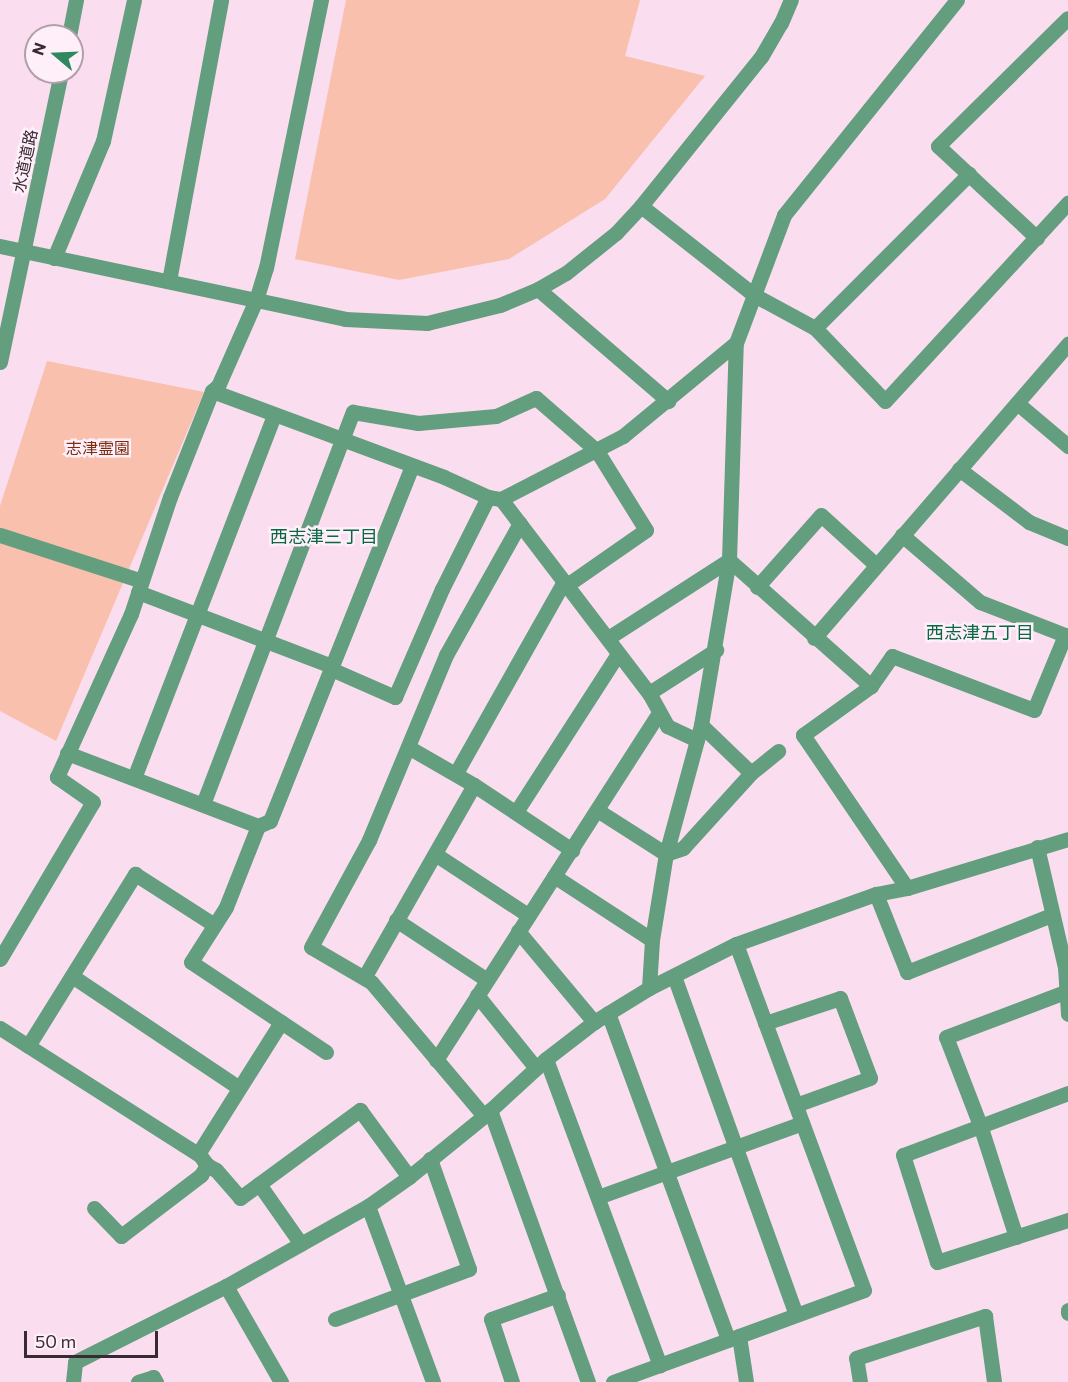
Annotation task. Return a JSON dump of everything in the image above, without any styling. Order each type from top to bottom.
[{"type":"street","points":[[71,24],[76,0]]},
{"type":"street","points":[[54,258],[103,141],[134,0]]},
{"type":"street","points":[[169,281],[220,0]]},
{"type":"street","points":[[0,959],[93,802],[57,777],[131,614],[170,497],[212,392],[218,386],[256,300],[266,268],[321,0]]},
{"type":"street","points":[[0,246],[345,319],[427,323],[482,311],[538,289],[591,255],[641,206],[761,57],[781,23],[790,0]]},
{"type":"street","points":[[649,988],[652,940],[666,854],[699,732],[716,650],[729,560],[736,343],[784,215],[957,0]]},
{"type":"street","points":[[1037,238],[938,146],[1068,18]]},
{"type":"street","name":"水道道路","points":[[0,362],[59,84]]},
{"type":"street","points":[[815,328],[969,174]]},
{"type":"street","points":[[641,206],[754,295],[815,328],[885,401],[1068,203]]},
{"type":"street","points":[[538,289],[668,401]]},
{"type":"street","points":[[0,535],[140,586],[197,615],[331,668],[395,697],[442,589],[494,498],[597,451],[623,436],[736,343]]},
{"type":"street","points":[[814,638],[1068,344]]},
{"type":"street","points":[[212,392],[494,498],[520,523],[608,638],[649,693],[667,726],[699,732],[751,773]]},
{"type":"street","points":[[203,804],[353,412],[418,423],[496,416],[536,398],[597,451],[646,530],[565,583],[456,773]]},
{"type":"street","points":[[1017,403],[1068,447]]},
{"type":"street","points":[[134,778],[274,415]]},
{"type":"street","points":[[326,1052],[191,962],[225,907],[258,826],[270,820],[412,466]]},
{"type":"street","points":[[959,470],[1029,522],[1068,538]]},
{"type":"street","points":[[757,587],[821,515],[876,565]]},
{"type":"street","points":[[520,523],[446,655],[369,840],[311,947],[365,976],[435,1060],[487,1113],[558,1295],[588,1382]]},
{"type":"street","points":[[902,535],[980,602],[1065,635],[1035,710],[892,656],[871,686],[803,735],[907,888]]},
{"type":"street","points":[[729,560],[814,638],[871,686]]},
{"type":"street","points":[[608,638],[729,560]]},
{"type":"street","points":[[649,693],[716,650]]},
{"type":"street","points":[[516,812],[618,654]]},
{"type":"street","points":[[435,1060],[659,712]]},
{"type":"street","points":[[408,747],[456,773],[572,850]]},
{"type":"street","points":[[666,854],[683,848],[751,773],[778,751]]},
{"type":"street","points":[[67,753],[258,826]]},
{"type":"street","points":[[365,976],[474,785]]},
{"type":"street","points":[[597,810],[666,854]]},
{"type":"street","points":[[73,1382],[75,1362],[226,1286],[368,1206],[409,1177],[487,1113],[541,1064],[594,1022],[649,988],[736,944],[876,894],[907,888],[1068,839]]},
{"type":"street","points":[[1037,847],[1066,967],[1065,992],[1068,1014]]},
{"type":"street","points":[[435,854],[528,915]]},
{"type":"street","points":[[28,1046],[135,874],[213,924]]},
{"type":"street","points":[[554,876],[652,940]]},
{"type":"street","points":[[876,894],[907,972],[1052,915]]},
{"type":"street","points":[[396,920],[487,980]]},
{"type":"street","points":[[518,931],[594,1022]]},
{"type":"street","points":[[613,1382],[864,1290],[736,944]]},
{"type":"street","points":[[72,976],[238,1087]]},
{"type":"street","points":[[674,976],[796,1314]]},
{"type":"street","points":[[1016,1236],[980,1125],[946,1037],[1065,992]]},
{"type":"street","points":[[477,995],[541,1064],[598,1197],[660,1365]]},
{"type":"street","points":[[765,1023],[840,998],[870,1078],[796,1105]]},
{"type":"street","points":[[608,1013],[667,1172],[733,1338],[746,1382]]},
{"type":"street","points":[[94,1208],[121,1236],[201,1175],[202,1159],[238,1087],[281,1022]]},
{"type":"street","points":[[0,1028],[202,1159],[216,1170],[240,1198],[360,1110],[409,1177]]},
{"type":"street","points":[[1068,1093],[903,1155],[937,1262],[1068,1220]]},
{"type":"street","points":[[598,1197],[802,1123]]},
{"type":"street","points":[[335,1319],[469,1269],[430,1159]]},
{"type":"street","points":[[260,1184],[301,1244]]},
{"type":"street","points":[[368,1206],[433,1382]]},
{"type":"street","points":[[226,1286],[281,1382]]},
{"type":"street","points":[[512,1382],[491,1319],[558,1295]]},
{"type":"street","points":[[860,1382],[856,1358],[985,1316],[994,1382]]},
{"type":"street","points":[[138,1382],[153,1377],[156,1382]]},
{"type":"green space","points":[[346,0],[640,0],[625,56],[705,76],[605,199],[509,259],[399,280],[295,259]]},
{"type":"green space","name":"志津霊園","points":[[47,361],[204,392],[56,741],[0,711],[0,506]]},
{"type":"district","name":"西志津三丁目","points":[[324,536]]},
{"type":"district","name":"西志津五丁目","points":[[980,632]]}]
